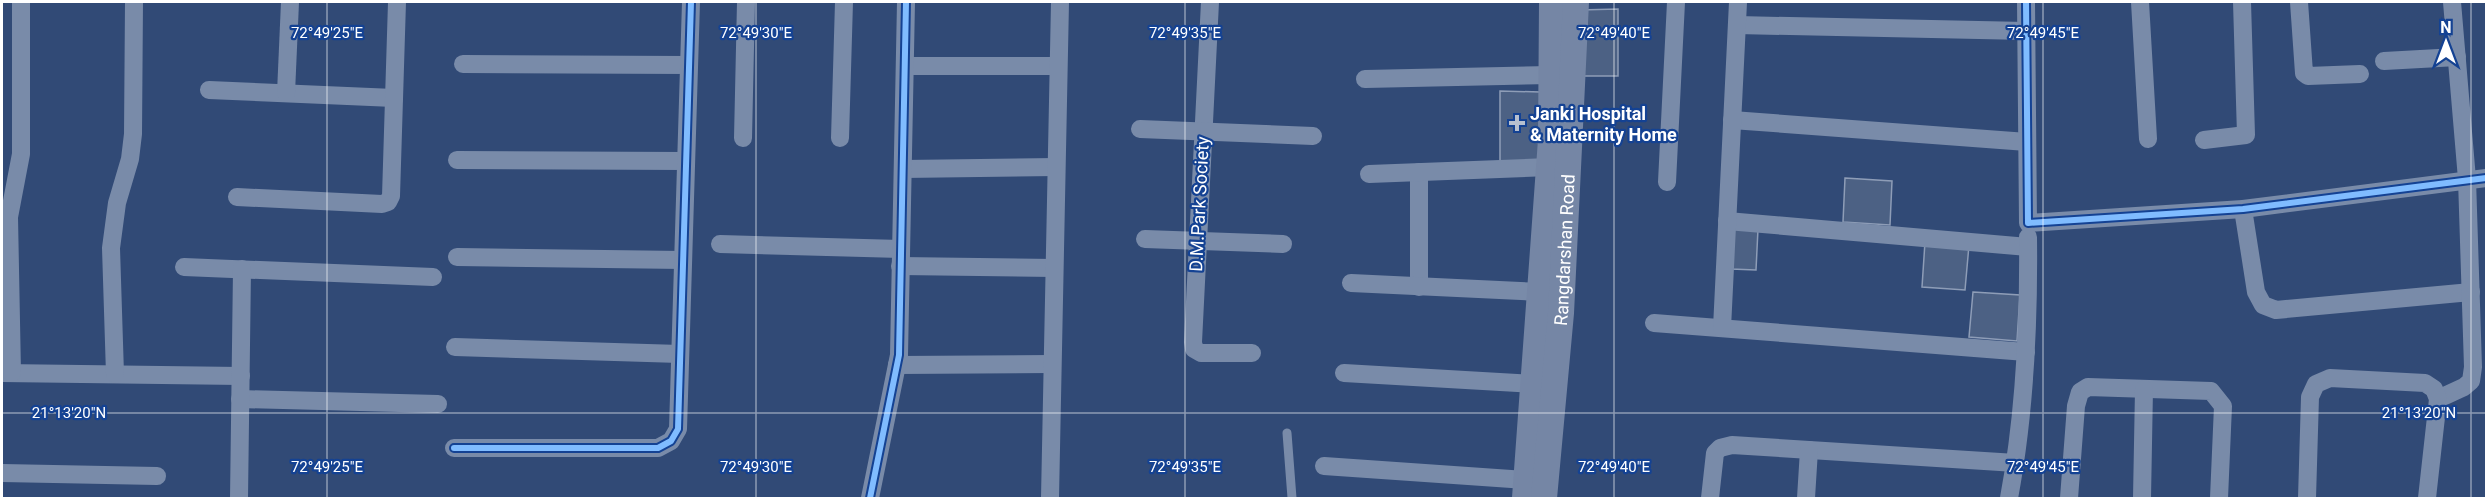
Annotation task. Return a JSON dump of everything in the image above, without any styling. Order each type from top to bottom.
[{"type":"street","points":[[21,2],[21,154],[9,217],[7,373],[241,376]]},
{"type":"street","points":[[115,374],[112,230],[117,202],[130,159],[133,134],[134,2]]},
{"type":"street","points":[[286,93],[290,2]]},
{"type":"street","points":[[237,197],[382,204],[388,202],[391,196],[397,2]]},
{"type":"street","points":[[454,448],[658,448],[671,441],[678,429],[691,2]]},
{"type":"street","points":[[742,138],[746,2]]},
{"type":"street","points":[[840,138],[844,2]]},
{"type":"street","points":[[870,498],[897,364],[906,2]]},
{"type":"street","points":[[1050,498],[1060,2]]},
{"type":"street","name":"D.M.Park Society","points":[[1210,2],[1197,241],[1194,349],[1202,353],[1252,353]]},
{"type":"street","name":"Rangdarshan Road","points":[[1526,489],[1550,167],[1552,2]]},
{"type":"street","name":"Rangdarshan Road","points":[[1544,498],[1561,313],[1576,2]]},
{"type":"street","points":[[1667,182],[1676,2]]},
{"type":"street","points":[[1722,328],[1738,2]]},
{"type":"street","points":[[2009,498],[2016,463],[2026,352],[2028,223],[2026,2]]},
{"type":"street","points":[[2140,2],[2148,139]]},
{"type":"street","points":[[2204,140],[2246,135],[2242,2]]},
{"type":"street","points":[[2299,2],[2304,73],[2308,76],[2360,74]]},
{"type":"street","points":[[2438,399],[2464,387],[2471,381],[2473,367],[2467,179],[2452,2]]},
{"type":"street","points":[[1737,25],[2026,31]]},
{"type":"street","points":[[2384,61],[2457,57]]},
{"type":"street","points":[[463,64],[689,64]]},
{"type":"street","points":[[905,66],[1059,66]]},
{"type":"street","points":[[1365,79],[1551,75]]},
{"type":"street","points":[[209,90],[394,98]]},
{"type":"street","points":[[1732,120],[2027,142]]},
{"type":"street","points":[[1140,129],[1313,136]]},
{"type":"street","points":[[457,160],[686,161]]},
{"type":"street","points":[[903,169],[1056,167]]},
{"type":"street","points":[[1369,174],[1550,167]]},
{"type":"street","points":[[1419,172],[1419,286]]},
{"type":"street","points":[[2028,223],[2243,209],[2487,178]]},
{"type":"street","points":[[2243,209],[2256,292],[2263,305],[2269,308],[2276,310],[2471,292]]},
{"type":"street","points":[[1727,221],[2028,247]]},
{"type":"street","points":[[1145,239],[1283,244]]},
{"type":"street","points":[[720,244],[1054,268]]},
{"type":"street","points":[[457,256],[683,260]]},
{"type":"street","points":[[184,267],[433,277]]},
{"type":"street","points":[[239,498],[242,269]]},
{"type":"street","points":[[1351,283],[1540,292]]},
{"type":"street","points":[[1654,323],[2026,352]]},
{"type":"street","points":[[455,347],[680,354]]},
{"type":"street","points":[[897,364],[1052,364]]},
{"type":"street","points":[[1344,374],[1533,384]]},
{"type":"street","points":[[2307,498],[2310,396],[2316,384],[2330,378],[2425,383],[2434,389],[2438,399],[2427,498]]},
{"type":"street","points":[[2069,498],[2076,406],[2080,392],[2088,387],[2211,391],[2223,406],[2219,498]]},
{"type":"street","points":[[2142,498],[2144,389]]},
{"type":"street","points":[[240,399],[438,404]]},
{"type":"street","points":[[1710,498],[1715,453],[1720,448],[1732,445],[2016,463]]},
{"type":"street","points":[[1806,498],[1809,450]]},
{"type":"street","points":[[1324,466],[1526,489]]},
{"type":"street","points":[[2,473],[157,476]]},
{"type":"lane","points":[[1287,433],[1292,498]]},
{"type":"building","points":[[1618,9],[1618,76],[1579,76],[1579,10]]},
{"type":"building","points":[[1500,91],[1540,92],[1539,164],[1500,164]]},
{"type":"building","points":[[1845,178],[1892,181],[1890,225],[1843,222]]},
{"type":"building","points":[[1733,228],[1758,229],[1756,270],[1731,269]]},
{"type":"building","points":[[1925,242],[1969,245],[1965,290],[1922,287]]},
{"type":"building","points":[[1973,292],[2020,295],[2017,341],[1969,337]]},
{"type":"cycle path","points":[[454,448],[658,448],[671,441],[678,429],[691,2]]},
{"type":"cycle path","points":[[870,498],[899,355],[906,2]]},
{"type":"cycle path","points":[[2026,2],[2028,223],[2243,209],[2486,178]]},
{"type":"place","name":"Janki Hospital & Maternity Home","points":[[1517,123]]}]
